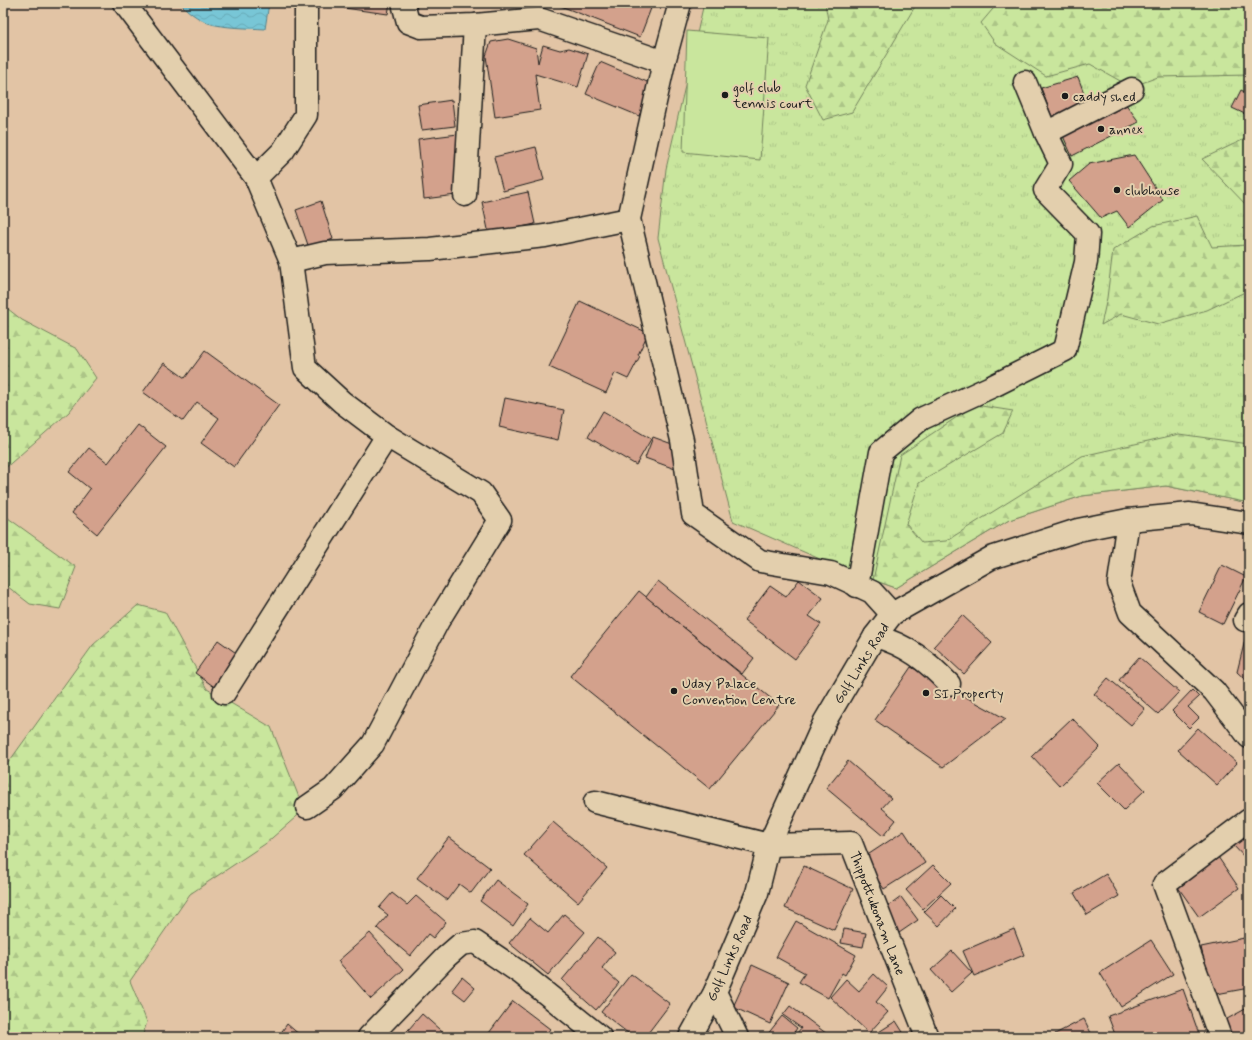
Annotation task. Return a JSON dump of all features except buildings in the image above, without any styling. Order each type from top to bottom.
[{"type":"street","points":[[124,3],[256,178],[291,261],[305,368],[342,402],[387,436],[482,493],[500,520],[438,621],[373,744],[333,789],[307,807]]},
{"type":"street","points":[[256,178],[282,151],[306,115],[306,3]]},
{"type":"street","points":[[404,3],[408,22],[421,27],[475,25],[541,11],[664,62]]},
{"type":"street","points":[[680,3],[664,62],[628,219],[682,440],[693,514],[760,561],[831,573],[872,592],[892,614]]},
{"type":"street","points":[[466,195],[475,25]]},
{"type":"street","points":[[857,586],[881,452],[921,419],[1066,350],[1086,262],[1088,234],[1045,190],[1061,164],[1046,133],[1025,82]]},
{"type":"street","points":[[1046,133],[1132,89]]},
{"type":"street","points":[[291,261],[325,253],[430,249],[545,236],[628,219]]},
{"type":"street","points":[[224,693],[387,436]]},
{"type":"street","name":"Golf Links Road","points":[[690,1037],[715,992],[757,893],[769,845],[825,721],[875,636],[892,614],[991,558],[1078,530],[1128,520],[1190,514],[1249,523]]},
{"type":"street","points":[[1128,520],[1120,583],[1130,613],[1214,691],[1249,737]]},
{"type":"street","points":[[875,636],[892,641],[911,650],[933,667],[949,684]]},
{"type":"street","points":[[595,802],[769,845]]},
{"type":"street","points":[[1220,1037],[1164,884],[1249,820]]},
{"type":"street","name":"Thippottukonam Lane","points":[[769,845],[851,843],[927,1037]]},
{"type":"street","points":[[369,1037],[446,957],[461,944],[475,942],[522,974],[600,1037]]},
{"type":"street","points":[[715,992],[737,1037]]},
{"type":"green space","points":[[704,3],[1249,3],[1249,503],[1166,486],[1082,496],[1009,520],[896,588],[845,570],[733,521],[658,238],[666,169]]},
{"type":"green space","points":[[825,3],[917,3],[852,112],[823,120],[805,85],[828,20]]},
{"type":"green space","points":[[998,3],[1249,3],[1249,75],[1158,77],[1131,87],[1090,64],[1046,76],[995,43],[981,23]]},
{"type":"green space","name":"golf club tennis court","points":[[687,31],[769,38],[760,160],[683,152]]},
{"type":"green space","points":[[1249,137],[1249,208],[1202,159]]},
{"type":"green space","points":[[1197,216],[1212,247],[1247,245],[1249,243],[1249,290],[1207,310],[1158,324],[1121,314],[1101,325],[1107,298],[1113,250],[1153,226]]},
{"type":"green space","points":[[3,305],[22,320],[77,349],[96,378],[69,412],[3,470]]},
{"type":"green space","points":[[975,405],[1013,411],[1003,433],[919,483],[906,524],[922,543],[946,541],[1082,456],[1179,434],[1249,444],[1249,503],[1166,486],[1082,496],[1009,520],[896,588],[873,580],[900,455]]},
{"type":"green space","points":[[3,503],[8,518],[76,567],[60,609],[30,604],[3,583]]},
{"type":"green space","points":[[138,605],[165,612],[207,689],[271,727],[304,810],[265,844],[190,894],[130,981],[147,1022],[142,1037],[3,1037],[3,770],[93,645]]},
{"type":"water","points":[[180,3],[269,3],[265,29],[214,25],[200,19]]},
{"type":"place","name":"golf club tennis court","points":[[725,95]]},
{"type":"place","name":"caddy shed","points":[[1065,96]]},
{"type":"place","name":"annex","points":[[1101,129]]},
{"type":"place","name":"clubhouse","points":[[1117,190]]},
{"type":"place","name":"Uday Palace Convention Centre","points":[[674,691]]},
{"type":"place","name":"SI Property","points":[[926,693]]}]
